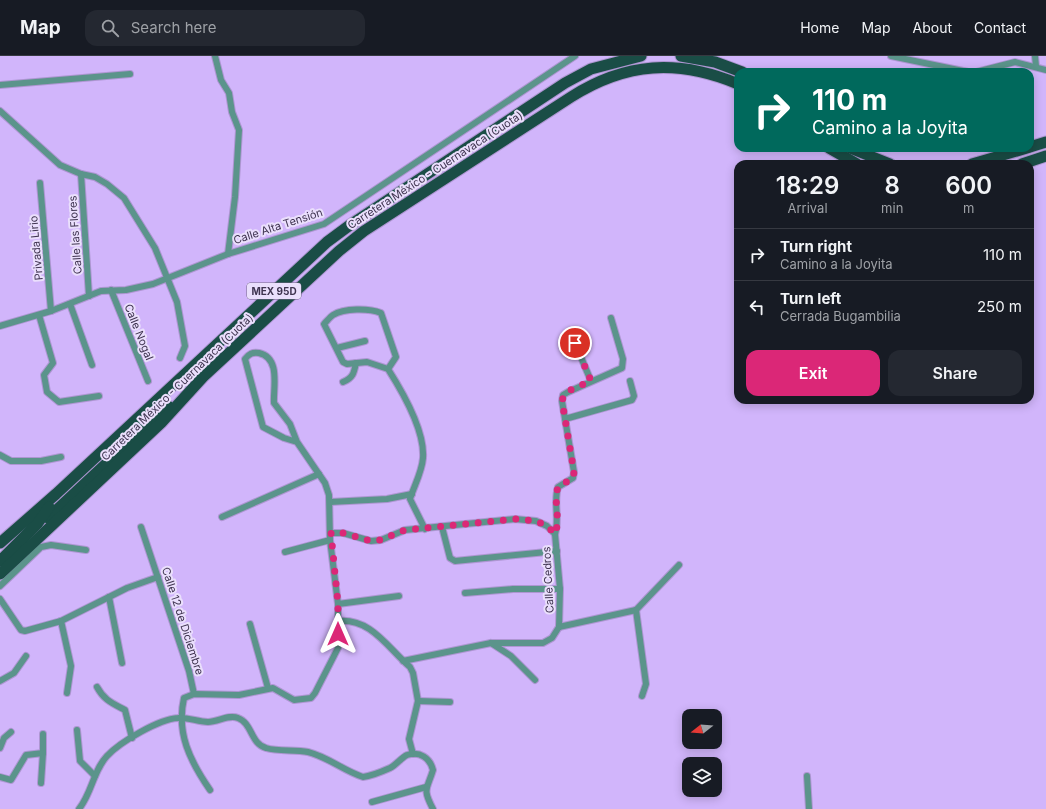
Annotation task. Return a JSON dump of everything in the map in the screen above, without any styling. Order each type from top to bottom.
[{"type":"highway","name":"Carretera México - Cuernavaca (Cuota)","points":[[0,543],[56,494],[307,260],[344,229],[565,83],[591,69],[641,56]]},
{"type":"highway","points":[[681,56],[715,62],[734,69]]},
{"type":"highway","name":"Carretera México - Cuernavaca (Cuota)","points":[[5,575],[161,423],[203,377],[313,274],[364,231],[586,87],[628,71],[670,67],[705,72],[734,83]]},
{"type":"highway","points":[[1034,146],[1046,142]]},
{"type":"highway","points":[[836,152],[850,160]]},
{"type":"highway","points":[[860,152],[880,160]]},
{"type":"highway","points":[[986,160],[1013,152]]},
{"type":"highway","points":[[1034,160],[1046,156]]},
{"type":"highway","points":[[0,564],[153,419],[203,377]]},
{"type":"highway","points":[[0,561],[38,523],[47,511],[56,494]]},
{"type":"street","points":[[215,56],[221,80],[230,93],[232,112],[239,130],[235,197],[228,254]]},
{"type":"street","name":"Calle Alta Tensión","points":[[0,326],[51,311],[101,291],[138,288],[167,279],[228,254],[324,224],[575,56]]},
{"type":"street","points":[[891,56],[949,68]]},
{"type":"street","points":[[1035,56],[1036,66]]},
{"type":"street","points":[[992,68],[1015,62],[1036,66],[1046,70]]},
{"type":"street","points":[[0,85],[130,74]]},
{"type":"street","points":[[0,111],[60,165],[81,174],[101,180],[124,198],[155,248],[177,302],[185,335],[186,346],[180,358]]},
{"type":"street","name":"Calle las Flores","points":[[81,174],[89,296]]},
{"type":"street","name":"Privada Lirio","points":[[40,183],[51,311]]},
{"type":"street","name":"Calle Nogal","points":[[111,290],[148,381]]},
{"type":"street","points":[[70,304],[92,365]]},
{"type":"street","points":[[388,369],[396,357],[380,313],[376,311],[342,311],[329,319],[324,326],[337,348],[343,362],[347,364],[367,362],[388,369],[415,419],[423,446],[422,467],[410,499],[425,529]]},
{"type":"street","points":[[39,315],[53,363],[44,375],[47,392],[59,402],[99,396]]},
{"type":"street","points":[[611,318],[623,359],[622,368],[591,381],[564,395],[562,401],[565,418],[632,400],[634,396],[630,381]]},
{"type":"street","points":[[337,348],[365,341]]},
{"type":"street","points":[[575,343],[591,381]]},
{"type":"street","points":[[210,790],[193,765],[180,717],[184,698],[194,694],[239,695],[273,688],[294,700],[311,698],[338,648],[338,604],[330,537],[330,502],[325,483],[309,457],[297,442],[290,424],[274,403],[276,380],[270,360],[263,354],[256,352],[250,354],[245,359],[263,427],[284,438],[297,442]]},
{"type":"street","points":[[343,382],[350,379],[353,375],[356,363]]},
{"type":"street","name":"Calle Cedros","points":[[565,418],[574,472],[573,478],[558,487],[555,499],[558,525],[555,534],[560,588],[559,627],[636,610]]},
{"type":"street","points":[[0,455],[11,461],[41,461],[61,457]]},
{"type":"street","points":[[222,518],[319,474]]},
{"type":"street","points":[[330,502],[387,499],[412,494]]},
{"type":"street","points":[[285,552],[343,533],[371,541],[380,540],[405,530],[515,519],[536,521],[547,526],[555,534]]},
{"type":"street","name":"Calle 12 de Diciembre","points":[[141,527],[189,671],[194,694]]},
{"type":"street","points":[[442,527],[450,558],[454,561],[557,551]]},
{"type":"street","points":[[0,586],[5,575],[41,547],[46,545],[86,550]]},
{"type":"street","points":[[642,696],[646,684],[636,610],[680,565]]},
{"type":"street","points":[[0,599],[21,630],[25,631],[61,622],[127,588],[158,577]]},
{"type":"street","points":[[465,594],[513,589],[560,588]]},
{"type":"street","points":[[338,604],[399,596]]},
{"type":"street","points":[[109,597],[122,663]]},
{"type":"street","points":[[338,621],[357,622],[368,628],[403,661],[413,674],[418,701],[409,739],[414,754]]},
{"type":"street","points":[[61,622],[71,671],[67,693]]},
{"type":"street","points":[[250,624],[268,688]]},
{"type":"street","points":[[403,661],[491,643],[543,643],[552,638],[559,627]]},
{"type":"street","points":[[491,643],[511,656],[535,680]]},
{"type":"street","points":[[0,681],[14,673],[26,656]]},
{"type":"street","points":[[97,687],[102,696],[108,701],[125,710],[132,738]]},
{"type":"street","points":[[418,701],[450,702]]},
{"type":"street","points":[[79,809],[86,800],[94,776],[105,758],[115,748],[162,720],[180,717],[206,722],[232,717],[238,718],[243,721],[259,745],[267,749],[308,752],[363,777],[371,776],[388,769],[406,756],[414,754],[422,755],[429,759],[432,764],[433,770],[426,787],[427,798],[433,809]]},
{"type":"street","points":[[77,730],[80,761],[94,776]]},
{"type":"street","points":[[0,748],[4,738],[11,732]]},
{"type":"street","points":[[41,783],[43,734]]},
{"type":"street","points":[[0,777],[11,780],[26,755],[43,753]]},
{"type":"street","points":[[807,776],[809,809]]},
{"type":"street","points":[[372,802],[426,787]]},
{"type":"route","points":[[338,634],[338,604],[330,540],[331,533],[343,533],[362,540],[371,541],[380,540],[405,530],[515,519],[536,521],[547,526],[555,534],[558,525],[555,499],[558,487],[573,478],[574,472],[562,401],[564,395],[568,392],[591,381],[575,343]]}]
